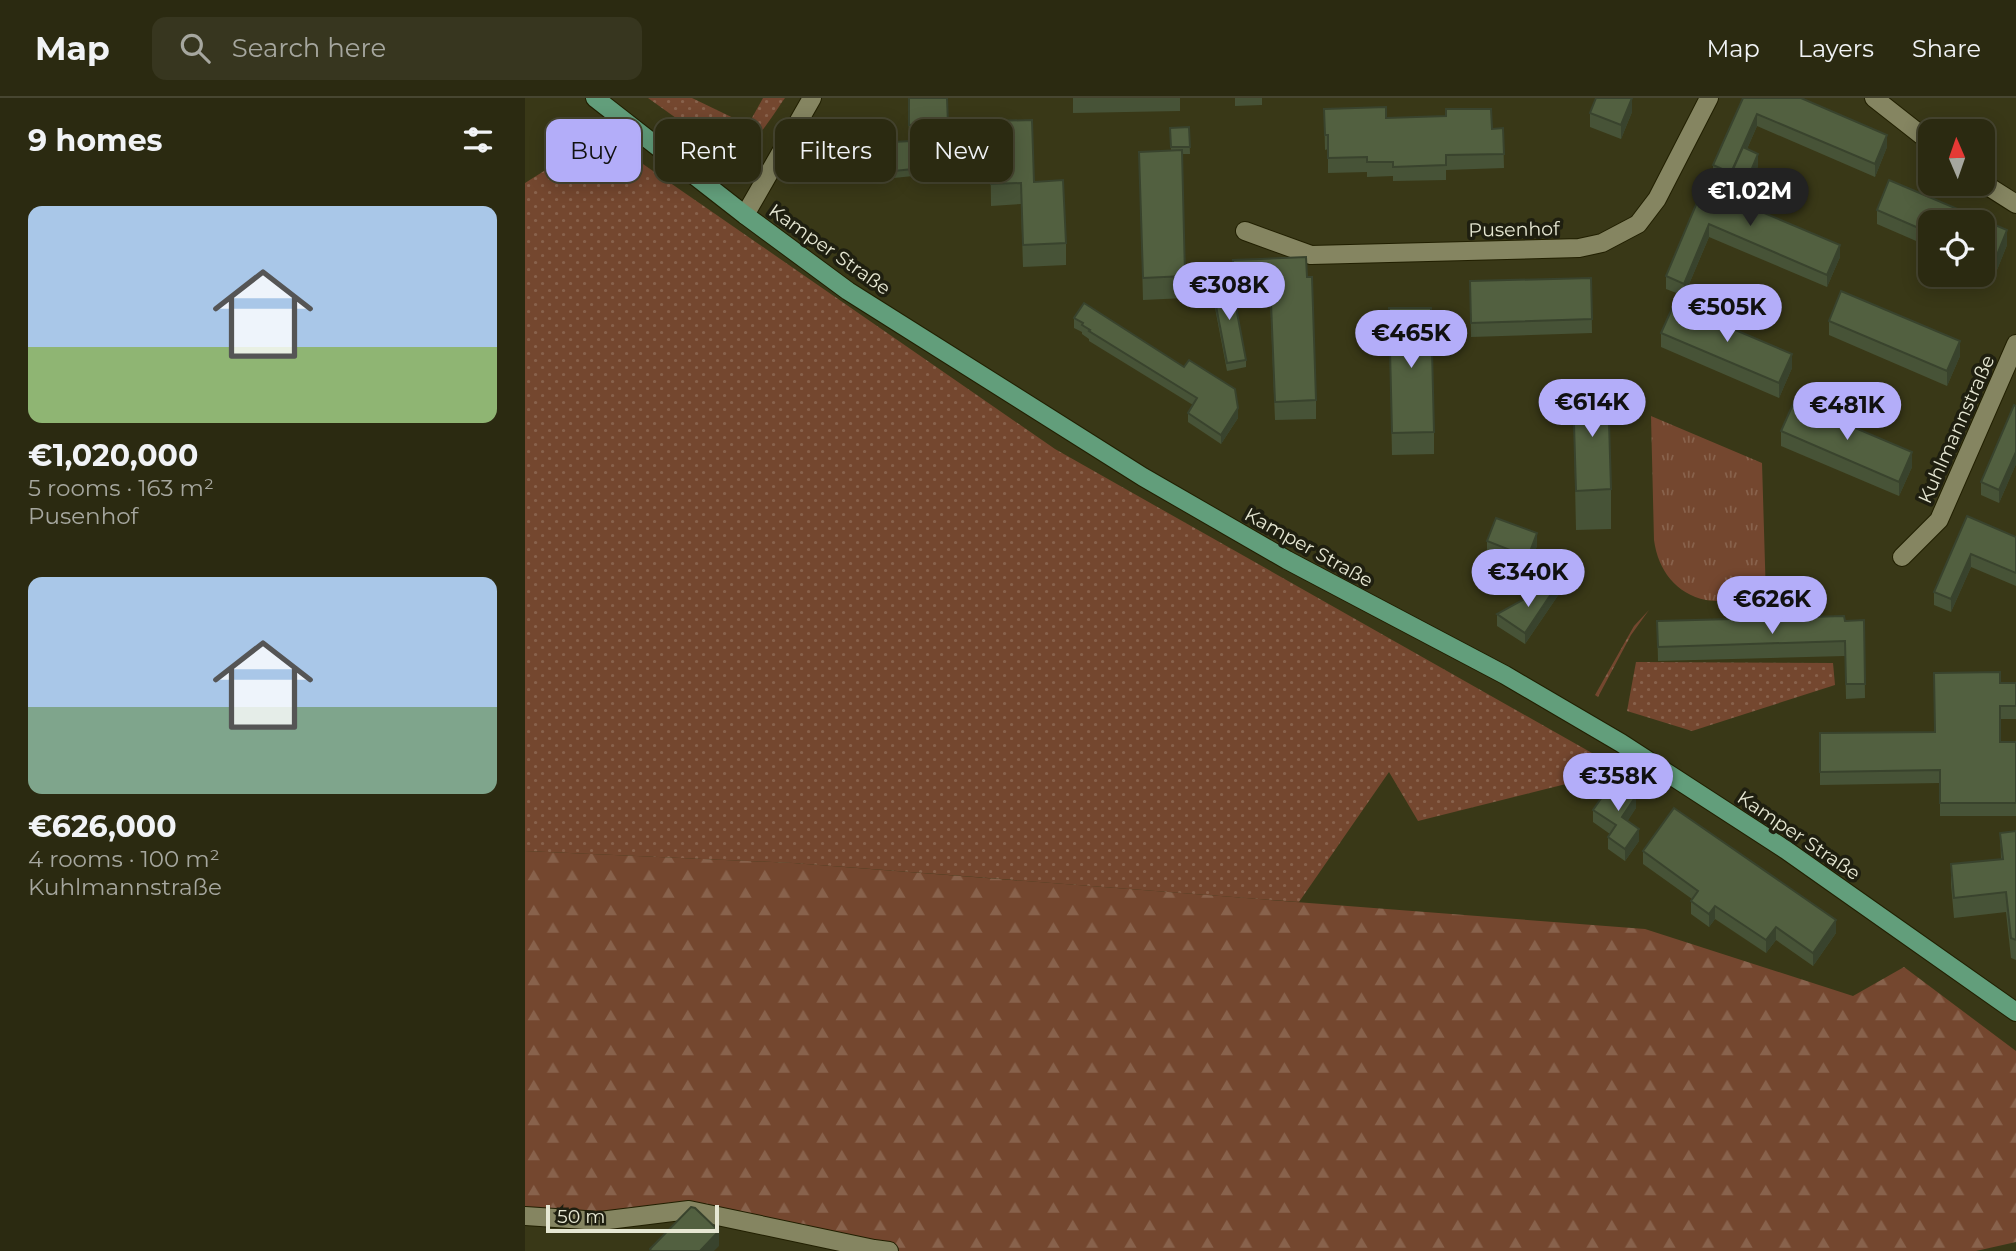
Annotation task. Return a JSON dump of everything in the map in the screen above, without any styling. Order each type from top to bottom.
[{"type":"main road","name":"Kamper Straße","points":[[595,98],[848,291],[1143,477],[1287,560],[1505,675],[1621,743],[1786,850],[2016,1013]]},
{"type":"street","points":[[745,215],[812,98]]},
{"type":"street","name":"Pusenhof","points":[[1245,231],[1311,255],[1579,248],[1602,243],[1638,224],[1657,199],[1709,98]]},
{"type":"street","points":[[1874,98],[1918,133]]},
{"type":"street","points":[[1995,191],[2016,204]]},
{"type":"street","name":"Kuhlmannstraße","points":[[1902,558],[1939,520],[2016,344]]},
{"type":"street","points":[[525,1216],[600,1221],[689,1210],[889,1251]]},
{"type":"green space","points":[[648,98],[692,98],[736,119],[677,119]]},
{"type":"green space","points":[[763,98],[785,98],[761,132],[761,119],[751,119]]},
{"type":"green space","points":[[641,163],[655,172],[655,182],[669,182],[1055,449],[1622,770],[1418,821],[1389,772],[1299,902],[793,863],[525,851],[525,183],[546,170],[546,182],[641,182]]},
{"type":"green space","points":[[1651,416],[1762,463],[1766,598],[1706,600],[1677,586],[1664,571],[1654,540]]},
{"type":"green space","points":[[1649,610],[1631,635],[1598,697],[1595,695],[1634,626]]},
{"type":"green space","points":[[1636,662],[1833,663],[1835,685],[1692,731],[1627,711]]},
{"type":"green space","points":[[525,851],[793,863],[1645,929],[1853,996],[1904,967],[2016,1051],[2016,1242],[1976,1251],[889,1251],[689,1210],[525,1216]]},
{"type":"building","points":[[909,98],[947,98],[948,119],[910,119],[909,125]]},
{"type":"building","points":[[1596,98],[1632,98],[1621,125],[1590,113]]},
{"type":"building","points":[[1743,98],[1801,98],[1887,135],[1875,164],[1757,114],[1731,173],[1713,165]]},
{"type":"building","points":[[1386,107],[1386,118],[1446,116],[1446,109],[1491,109],[1492,129],[1503,128],[1504,154],[1446,155],[1446,165],[1393,167],[1393,162],[1367,162],[1367,157],[1328,158],[1324,109]]},
{"type":"building","points":[[1013,120],[1032,120],[1034,182],[1063,180],[1066,243],[1023,245],[1021,183],[991,184],[1013,182]]},
{"type":"building","points":[[1189,127],[1190,147],[1171,147],[1170,128]]},
{"type":"building","points":[[910,141],[910,169],[896,171],[896,142]]},
{"type":"building","points":[[1743,147],[1758,154],[1738,202],[1840,245],[1827,275],[1709,224],[1684,284],[1666,276],[1698,200],[1716,207]]},
{"type":"building","points":[[1182,150],[1185,276],[1143,278],[1139,152]]},
{"type":"building","points":[[1889,180],[1918,192],[1918,196],[1927,196],[1960,210],[1918,210],[1918,228],[1877,210]]},
{"type":"building","points":[[1995,225],[2007,230],[1995,260]]},
{"type":"building","points":[[1306,257],[1307,277],[1312,277],[1316,400],[1275,402],[1270,278],[1234,279],[1233,260]]},
{"type":"building","points":[[1591,278],[1592,319],[1471,323],[1470,281]]},
{"type":"building","points":[[1231,281],[1246,360],[1227,363],[1212,285]]},
{"type":"building","points":[[1841,291],[1960,341],[1947,371],[1829,321]]},
{"type":"building","points":[[1084,303],[1184,367],[1189,360],[1235,389],[1238,408],[1221,435],[1188,413],[1197,398],[1089,331],[1083,323],[1074,318]]},
{"type":"building","points":[[1674,304],[1792,354],[1779,383],[1661,333]]},
{"type":"building","points":[[1389,308],[1431,308],[1434,432],[1392,433]]},
{"type":"building","points":[[1608,388],[1611,489],[1576,491],[1573,390]]},
{"type":"building","points":[[1794,402],[1912,452],[1899,482],[1781,431]]},
{"type":"building","points":[[2014,405],[2016,452],[1999,490],[1981,482]]},
{"type":"building","points":[[1967,516],[2016,537],[2016,573],[1971,554],[1951,599],[1934,592]]},
{"type":"building","points":[[1496,518],[1537,533],[1528,557],[1487,541]]},
{"type":"building","points":[[1561,579],[1525,633],[1497,614]]},
{"type":"building","points":[[1844,616],[1845,621],[1864,620],[1865,684],[1846,684],[1845,641],[1658,647],[1657,621]]},
{"type":"building","points":[[2000,672],[2000,683],[2016,683],[2016,706],[2000,706],[2000,742],[2016,742],[2016,803],[1940,803],[1940,770],[1820,772],[1820,733],[1935,732],[1934,673]]},
{"type":"building","points":[[1614,780],[1636,796],[1622,817],[1639,829],[1625,849],[1608,837],[1616,825],[1593,810]]},
{"type":"building","points":[[1674,808],[1836,920],[1813,953],[1776,927],[1766,940],[1715,906],[1709,914],[1691,901],[1698,891],[1643,851]]},
{"type":"building","points":[[2016,831],[2016,940],[2011,938],[2006,892],[1954,898],[1951,864],[2003,859],[2000,833]]},
{"type":"building","points":[[691,1207],[719,1231],[700,1251],[651,1251],[650,1249]]}]
